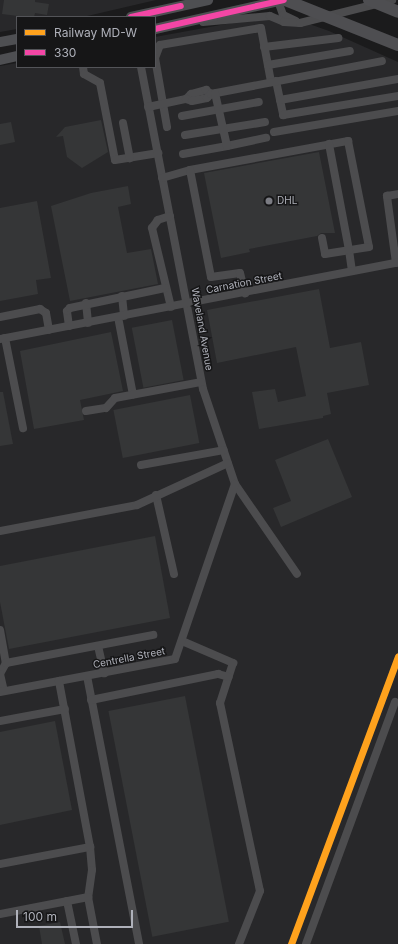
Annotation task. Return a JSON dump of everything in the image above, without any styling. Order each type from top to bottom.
[{"type":"highway","points":[[282,0],[398,45]]},
{"type":"highway","points":[[369,0],[398,12]]},
{"type":"main road","points":[[136,16],[208,0]]},
{"type":"main road","points":[[156,29],[282,0]]},
{"type":"main road","points":[[0,42],[16,39]]},
{"type":"main road","points":[[0,60],[16,56]]},
{"type":"street","points":[[282,0],[283,15],[300,23]]},
{"type":"street","points":[[176,24],[270,16],[284,22],[300,23],[392,0]]},
{"type":"street","points":[[156,55],[160,45],[261,28],[268,65],[280,100],[283,115],[398,96]]},
{"type":"street","points":[[264,47],[338,38]]},
{"type":"street","points":[[268,65],[350,51]]},
{"type":"street","points":[[148,106],[186,99],[191,94],[206,90],[213,93],[382,60]]},
{"type":"street","points":[[156,64],[167,127]]},
{"type":"street","points":[[83,68],[84,74],[100,82],[115,160],[158,153]]},
{"type":"street","name":"Waveland Avenue","points":[[141,68],[202,382],[235,484],[297,574]]},
{"type":"street","points":[[280,100],[398,79]]},
{"type":"street","points":[[213,93],[219,109],[227,146]]},
{"type":"street","points":[[182,116],[259,102]]},
{"type":"street","points":[[274,132],[398,111]]},
{"type":"street","points":[[123,122],[130,158]]},
{"type":"street","points":[[184,135],[265,122]]},
{"type":"street","points":[[183,154],[266,138]]},
{"type":"street","points":[[162,178],[190,170],[348,140],[369,247],[325,254],[322,238]]},
{"type":"street","points":[[329,144],[352,271]]},
{"type":"street","points":[[190,170],[211,277],[240,273],[245,293]]},
{"type":"street","points":[[397,262],[387,196],[398,194]]},
{"type":"street","points":[[170,216],[158,220],[152,228],[165,288],[171,307]]},
{"type":"street","name":"Carnation Street","points":[[3,338],[121,317],[397,262]]},
{"type":"street","points":[[69,326],[67,311],[86,303],[165,288]]},
{"type":"street","points":[[122,296],[121,317],[133,395]]},
{"type":"street","points":[[86,303],[88,323]]},
{"type":"street","points":[[0,317],[40,309],[46,313],[49,330]]},
{"type":"street","points":[[3,338],[23,428]]},
{"type":"street","points":[[86,411],[106,408],[115,398],[202,382]]},
{"type":"street","points":[[141,464],[224,450]]},
{"type":"street","points":[[0,531],[137,505],[228,462]]},
{"type":"street","name":"Centrella Street","points":[[2,692],[176,659],[235,484]]},
{"type":"street","points":[[156,495],[174,574]]},
{"type":"street","points":[[0,630],[6,662],[0,674],[2,692]]},
{"type":"street","points":[[6,662],[153,635]]},
{"type":"street","points":[[182,641],[233,663],[220,703],[260,891],[238,944]]},
{"type":"street","points":[[98,646],[104,673]]},
{"type":"street","points":[[91,700],[218,674],[229,677]]},
{"type":"street","points":[[87,676],[139,944]]},
{"type":"street","points":[[59,681],[90,847],[92,870],[88,897],[97,944]]},
{"type":"street","points":[[306,944],[395,702]]},
{"type":"street","points":[[0,721],[65,709]]},
{"type":"street","points":[[0,864],[90,847]]},
{"type":"street","points":[[0,914],[88,897]]},
{"type":"street","points":[[67,901],[76,944]]},
{"type":"shaded area","points":[[0,0],[156,0],[87,16],[16,16],[16,29],[0,32]]},
{"type":"shaded area","points":[[281,14],[329,31],[398,62],[398,944],[0,944],[0,66],[16,63],[16,68],[156,68],[156,37]]},
{"type":"building","points":[[4,0],[35,0],[35,2],[49,4],[47,15],[35,13],[34,16],[2,14]]},
{"type":"building","points":[[101,120],[108,152],[82,168],[67,157],[63,136],[56,137],[65,127]]},
{"type":"building","points":[[11,122],[15,142],[0,145],[0,124]]},
{"type":"building","name":"DHL","points":[[319,152],[335,233],[321,233],[317,236],[249,249],[250,252],[221,258],[204,173]]},
{"type":"building","points":[[128,186],[131,204],[118,207],[127,253],[151,249],[158,284],[70,301],[51,206],[91,193]]},
{"type":"building","points":[[37,201],[51,278],[36,280],[38,294],[0,301],[0,208]]},
{"type":"building","points":[[319,289],[330,348],[361,342],[369,385],[327,393],[331,414],[323,416],[323,418],[259,429],[252,392],[275,389],[278,402],[306,396],[296,347],[217,363],[207,310]]},
{"type":"building","points":[[172,320],[184,380],[143,388],[132,328]]},
{"type":"building","points":[[111,332],[123,391],[80,400],[84,420],[34,429],[20,351]]},
{"type":"building","points":[[0,392],[3,392],[13,444],[0,446]]},
{"type":"building","points":[[190,395],[199,443],[123,458],[113,410]]},
{"type":"building","points":[[328,439],[352,497],[281,527],[273,508],[291,501],[275,460]]},
{"type":"building","points":[[155,536],[170,618],[9,649],[0,602],[0,566]]},
{"type":"building","points":[[185,696],[229,922],[152,937],[108,711]]},
{"type":"building","points":[[55,721],[72,810],[0,825],[0,732]]},
{"type":"building","points":[[60,922],[65,944],[42,944],[39,926]]},
{"type":"rail line","name":"MD-W","points":[[291,944],[398,656]]},
{"type":"transit line","name":"330","points":[[156,29],[284,0]]},
{"type":"transit line","name":"330","points":[[136,16],[181,6]]},
{"type":"place","name":"DHL","points":[[269,201]]}]
